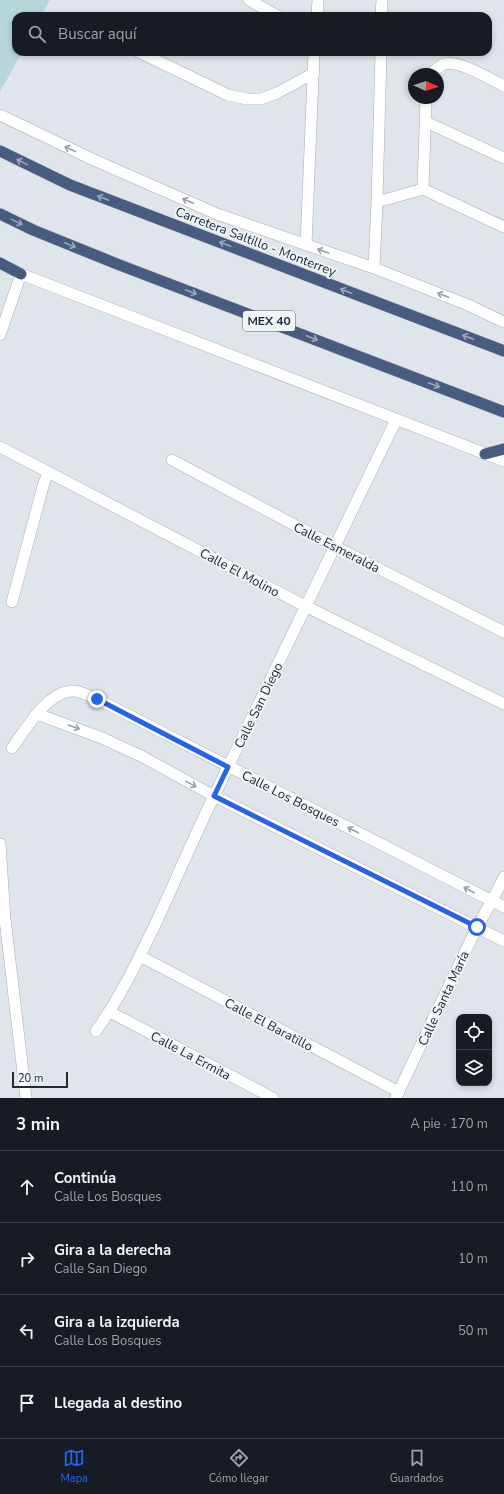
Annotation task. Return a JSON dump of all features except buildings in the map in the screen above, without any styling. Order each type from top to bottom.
[{"type":"highway","name":"Carretera Saltillo - Monterrey","points":[[0,151],[70,185],[504,351]]},
{"type":"highway","name":"MEX 40","points":[[0,214],[33,230],[117,264],[504,412]]},
{"type":"highway","points":[[0,262],[22,274]]},
{"type":"highway","points":[[485,454],[504,449]]},
{"type":"street","points":[[249,0],[271,12]]},
{"type":"street","points":[[317,12],[318,0]]},
{"type":"street","points":[[381,12],[382,0]]},
{"type":"street","points":[[147,56],[228,95],[247,99],[261,99],[277,93],[314,73]]},
{"type":"street","points":[[306,245],[314,56]]},
{"type":"street","points":[[374,268],[380,56]]},
{"type":"street","points":[[439,68],[444,64],[454,64],[465,67],[504,86]]},
{"type":"street","points":[[423,189],[426,104]]},
{"type":"street","points":[[0,115],[94,160],[217,214],[374,268],[468,305],[504,322]]},
{"type":"street","points":[[426,122],[504,158]]},
{"type":"street","points":[[377,202],[423,189],[504,226]]},
{"type":"street","points":[[0,335],[22,274],[504,461]]},
{"type":"street","name":"Calle San Diego","points":[[96,1031],[110,1012],[140,956],[214,796],[305,606],[336,547],[396,420]]},
{"type":"street","name":"Calle El Molino","points":[[0,448],[305,606],[504,704]]},
{"type":"street","name":"Calle Esmeralda","points":[[172,460],[336,547],[504,632]]},
{"type":"street","points":[[12,602],[41,492],[48,472]]},
{"type":"street","name":"Calle Los Bosques","points":[[12,748],[37,714],[51,699],[60,694],[71,691],[81,692],[504,907]]},
{"type":"street","points":[[37,714],[102,738],[143,757],[214,796],[504,941]]},
{"type":"street","points":[[0,844],[5,919],[26,1098]]},
{"type":"street","name":"Calle Santa María","points":[[397,1095],[477,927],[504,877]]},
{"type":"street","name":"Calle El Baratillo","points":[[140,956],[397,1095]]},
{"type":"street","name":"Calle La Ermita","points":[[110,1012],[268,1097]]},
{"type":"shaded area","points":[[0,0],[50,0],[43,12],[12,12],[12,56],[20,56],[0,92]]},
{"type":"route","points":[[97,699],[228,767],[214,796],[477,927]]}]
